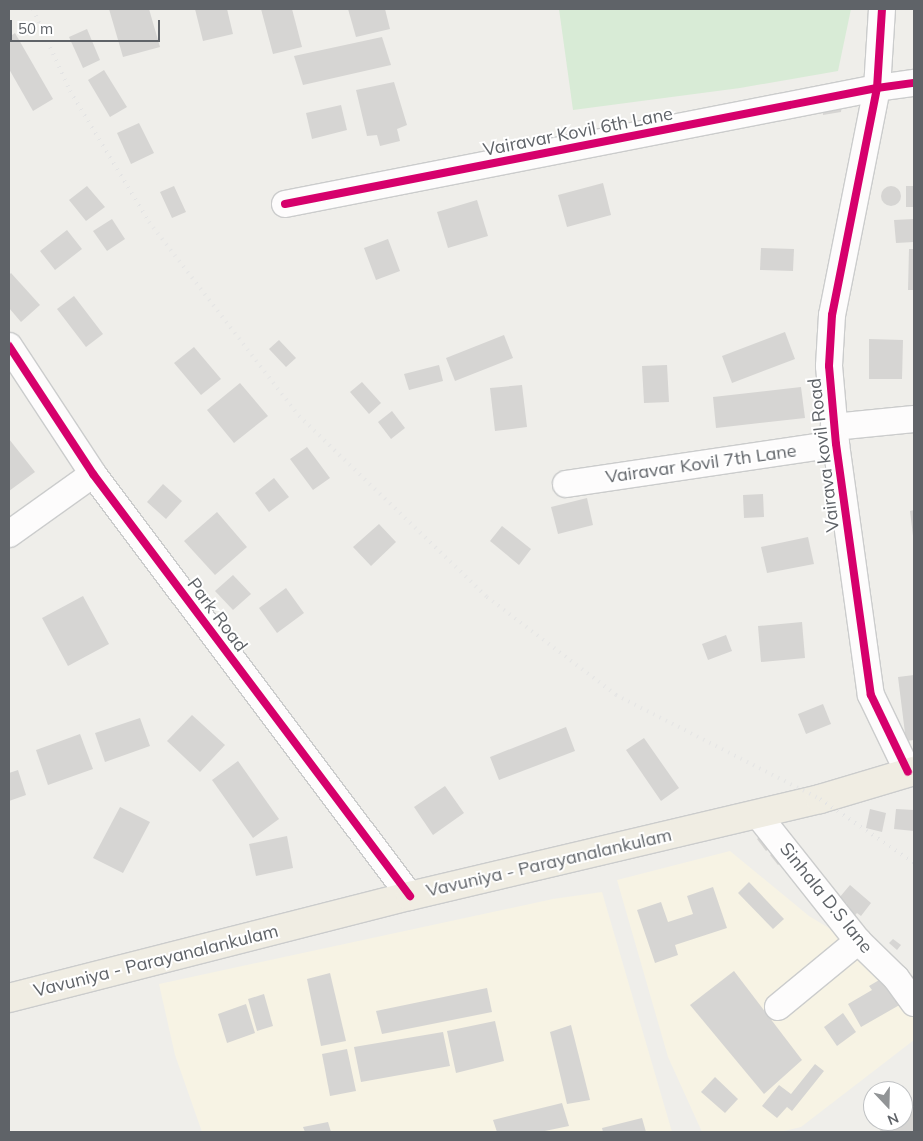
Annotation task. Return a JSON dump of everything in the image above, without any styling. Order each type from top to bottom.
[{"type":"highway","name":"Vavuniya - Parayanalankulam","points":[[9,998],[410,896],[820,799],[911,772]]},
{"type":"street","name":"Vairava kovil Road","points":[[882,9],[877,88],[832,315],[829,366],[835,435],[870,695],[911,772]]},
{"type":"street","name":"Vairavar Kovil 6th Lane","points":[[285,204],[877,88],[914,83]]},
{"type":"street","name":"Park Road","points":[[9,346],[92,474],[410,896]]},
{"type":"street","name":"Vairavar Kovil 7th Lane","points":[[566,484],[914,419]]},
{"type":"street","points":[[9,534],[92,474]]},
{"type":"street","name":"Sinhala D.S lane","points":[[758,814],[858,941],[896,978],[914,1003]]},
{"type":"street","points":[[778,1007],[858,941]]},
{"type":"shaded area","points":[[730,851],[809,916],[860,947],[914,1011],[914,1040],[801,1127],[780,1132],[702,1132],[668,1057],[617,880]]},
{"type":"shaded area","points":[[602,892],[672,1132],[202,1132],[175,1055],[159,984],[553,899]]},
{"type":"green space","points":[[559,9],[851,9],[838,71],[740,88],[573,110]]},
{"type":"building","points":[[109,9],[149,9],[160,47],[123,57]]},
{"type":"building","points":[[195,9],[227,9],[233,34],[203,41]]},
{"type":"building","points":[[261,9],[292,9],[302,47],[273,54]]},
{"type":"building","points":[[348,9],[385,9],[390,29],[356,37]]},
{"type":"building","points":[[87,29],[100,60],[83,68],[69,37]]},
{"type":"building","points":[[15,33],[53,99],[33,111],[9,69],[9,37]]},
{"type":"building","points":[[382,37],[391,65],[303,85],[294,56]]},
{"type":"building","points":[[104,70],[127,107],[110,117],[88,80]]},
{"type":"building","points":[[394,82],[407,125],[397,129],[400,141],[380,146],[377,135],[367,136],[356,90]]},
{"type":"building","points":[[842,104],[841,112],[823,115],[822,106]]},
{"type":"building","points":[[341,105],[347,130],[312,139],[306,113]]},
{"type":"building","points":[[139,123],[154,153],[131,164],[117,133]]},
{"type":"building","points":[[603,183],[611,215],[567,227],[558,195]]},
{"type":"building","points":[[87,186],[105,207],[86,221],[69,200]]},
{"type":"building","points":[[174,186],[186,212],[172,218],[160,192]]},
{"type":"building","points":[[891,186],[898,189],[901,196],[898,203],[891,206],[884,203],[881,196],[884,189]]},
{"type":"building","points":[[906,186],[914,186],[914,207],[906,207]]},
{"type":"building","points":[[477,200],[488,236],[448,248],[437,212]]},
{"type":"building","points":[[112,219],[125,239],[107,251],[93,231]]},
{"type":"building","points":[[914,219],[914,242],[896,243],[894,220]]},
{"type":"building","points":[[67,230],[82,249],[55,270],[40,251]]},
{"type":"building","points":[[388,239],[400,271],[376,280],[364,248]]},
{"type":"building","points":[[761,248],[794,249],[793,271],[760,270]]},
{"type":"building","points":[[909,249],[914,249],[914,290],[908,290]]},
{"type":"building","points":[[11,273],[40,305],[21,322],[9,308],[9,275]]},
{"type":"building","points":[[74,296],[103,334],[86,347],[57,309]]},
{"type":"building","points":[[785,332],[795,359],[732,383],[722,356]]},
{"type":"building","points":[[504,335],[513,358],[455,381],[446,358]]},
{"type":"building","points":[[869,339],[903,340],[902,379],[869,379]]},
{"type":"building","points":[[279,340],[296,358],[286,367],[269,349]]},
{"type":"building","points":[[194,347],[221,379],[201,395],[174,363]]},
{"type":"building","points":[[439,365],[443,381],[409,390],[404,374]]},
{"type":"building","points":[[667,365],[669,402],[644,403],[642,366]]},
{"type":"building","points":[[362,382],[381,403],[369,414],[350,392]]},
{"type":"building","points":[[240,383],[268,416],[234,443],[207,410]]},
{"type":"building","points":[[522,385],[527,427],[495,431],[490,388]]},
{"type":"building","points":[[801,387],[805,418],[716,428],[713,397]]},
{"type":"building","points":[[392,411],[405,428],[391,439],[378,422]]},
{"type":"building","points":[[9,439],[35,472],[9,491]]},
{"type":"building","points":[[307,447],[330,478],[313,490],[290,459]]},
{"type":"building","points":[[274,478],[289,497],[269,512],[255,493]]},
{"type":"building","points":[[163,484],[182,501],[166,519],[147,502]]},
{"type":"building","points":[[763,494],[764,517],[744,518],[743,495]]},
{"type":"building","points":[[587,498],[593,525],[558,534],[551,507]]},
{"type":"building","points":[[914,510],[914,536],[913,536],[910,511]]},
{"type":"building","points":[[217,512],[247,547],[215,575],[184,541]]},
{"type":"building","points":[[379,524],[396,542],[371,566],[353,547]]},
{"type":"building","points":[[502,526],[531,549],[519,565],[490,541]]},
{"type":"building","points":[[808,537],[814,564],[767,573],[761,547]]},
{"type":"building","points":[[233,575],[251,594],[233,610],[215,591]]},
{"type":"building","points":[[286,588],[304,613],[277,633],[259,608]]},
{"type":"building","points":[[83,596],[109,644],[68,666],[42,618]]},
{"type":"building","points":[[802,622],[805,658],[761,662],[758,626]]},
{"type":"building","points":[[726,635],[732,651],[708,660],[702,644]]},
{"type":"building","points":[[914,675],[914,740],[906,741],[898,677]]},
{"type":"building","points":[[823,704],[831,724],[806,734],[798,714]]},
{"type":"building","points":[[192,715],[225,745],[200,772],[167,741]]},
{"type":"building","points":[[140,718],[150,746],[105,762],[95,733]]},
{"type":"building","points":[[566,727],[575,751],[499,780],[490,757]]},
{"type":"building","points":[[80,734],[93,769],[48,785],[36,750]]},
{"type":"building","points":[[644,738],[679,788],[661,801],[626,750]]},
{"type":"building","points":[[238,761],[279,819],[253,838],[212,780]]},
{"type":"building","points":[[18,770],[26,795],[9,801],[9,773]]},
{"type":"building","points":[[445,786],[464,813],[433,835],[414,807]]},
{"type":"building","points":[[120,807],[150,822],[123,873],[93,858]]},
{"type":"building","points":[[870,809],[886,813],[882,832],[866,828]]},
{"type":"building","points":[[896,809],[914,810],[914,831],[894,829]]},
{"type":"building","points":[[765,833],[775,845],[766,851],[757,839]]},
{"type":"building","points":[[287,836],[293,868],[256,876],[249,844]]},
{"type":"building","points":[[779,849],[787,859],[778,865],[770,855]]},
{"type":"building","points":[[749,882],[784,919],[773,929],[738,893]]},
{"type":"building","points":[[850,885],[871,903],[861,916],[857,913],[850,921],[840,913],[847,904],[839,898]]},
{"type":"building","points":[[713,887],[727,928],[675,945],[678,955],[655,963],[637,910],[661,902],[668,922],[693,914],[687,896]]},
{"type":"building","points":[[893,939],[901,945],[897,950],[889,943]]},
{"type":"building","points":[[734,971],[802,1060],[764,1094],[690,1005]]},
{"type":"building","points":[[330,973],[346,1041],[321,1046],[307,979]]},
{"type":"building","points":[[886,976],[903,1003],[861,1027],[848,1004],[872,990],[869,986]]},
{"type":"building","points":[[487,988],[492,1012],[382,1034],[376,1011]]},
{"type":"building","points":[[264,994],[273,1026],[257,1031],[248,999]]},
{"type":"building","points":[[246,1004],[255,1033],[227,1043],[218,1014]]},
{"type":"building","points":[[843,1013],[856,1032],[837,1046],[824,1027]]},
{"type":"building","points":[[495,1021],[504,1061],[456,1073],[447,1031]]},
{"type":"building","points":[[571,1025],[590,1100],[567,1104],[550,1032]]},
{"type":"building","points":[[443,1032],[450,1066],[361,1082],[354,1047]]},
{"type":"building","points":[[347,1049],[356,1091],[330,1096],[322,1054]]},
{"type":"building","points":[[815,1064],[824,1071],[792,1111],[787,1107],[777,1118],[762,1106],[779,1085],[791,1094]]},
{"type":"building","points":[[715,1077],[738,1099],[725,1113],[701,1092]]},
{"type":"building","points":[[562,1103],[569,1126],[540,1132],[497,1132],[493,1120]]},
{"type":"building","points":[[913,1114],[914,1132],[881,1132],[913,1131]]},
{"type":"building","points":[[642,1118],[646,1132],[603,1132],[602,1128]]},
{"type":"building","points":[[328,1122],[331,1132],[305,1132],[303,1127]]},
{"type":"railway","points":[[33,9],[70,91],[149,222],[299,416],[487,597],[616,695],[820,799],[914,863]]},
{"type":"cycle path","points":[[882,9],[877,88],[832,315],[829,366],[836,444],[871,695],[908,772]]},
{"type":"cycle path","points":[[285,204],[877,88],[914,83]]},
{"type":"cycle path","points":[[9,346],[93,474],[410,896]]}]
